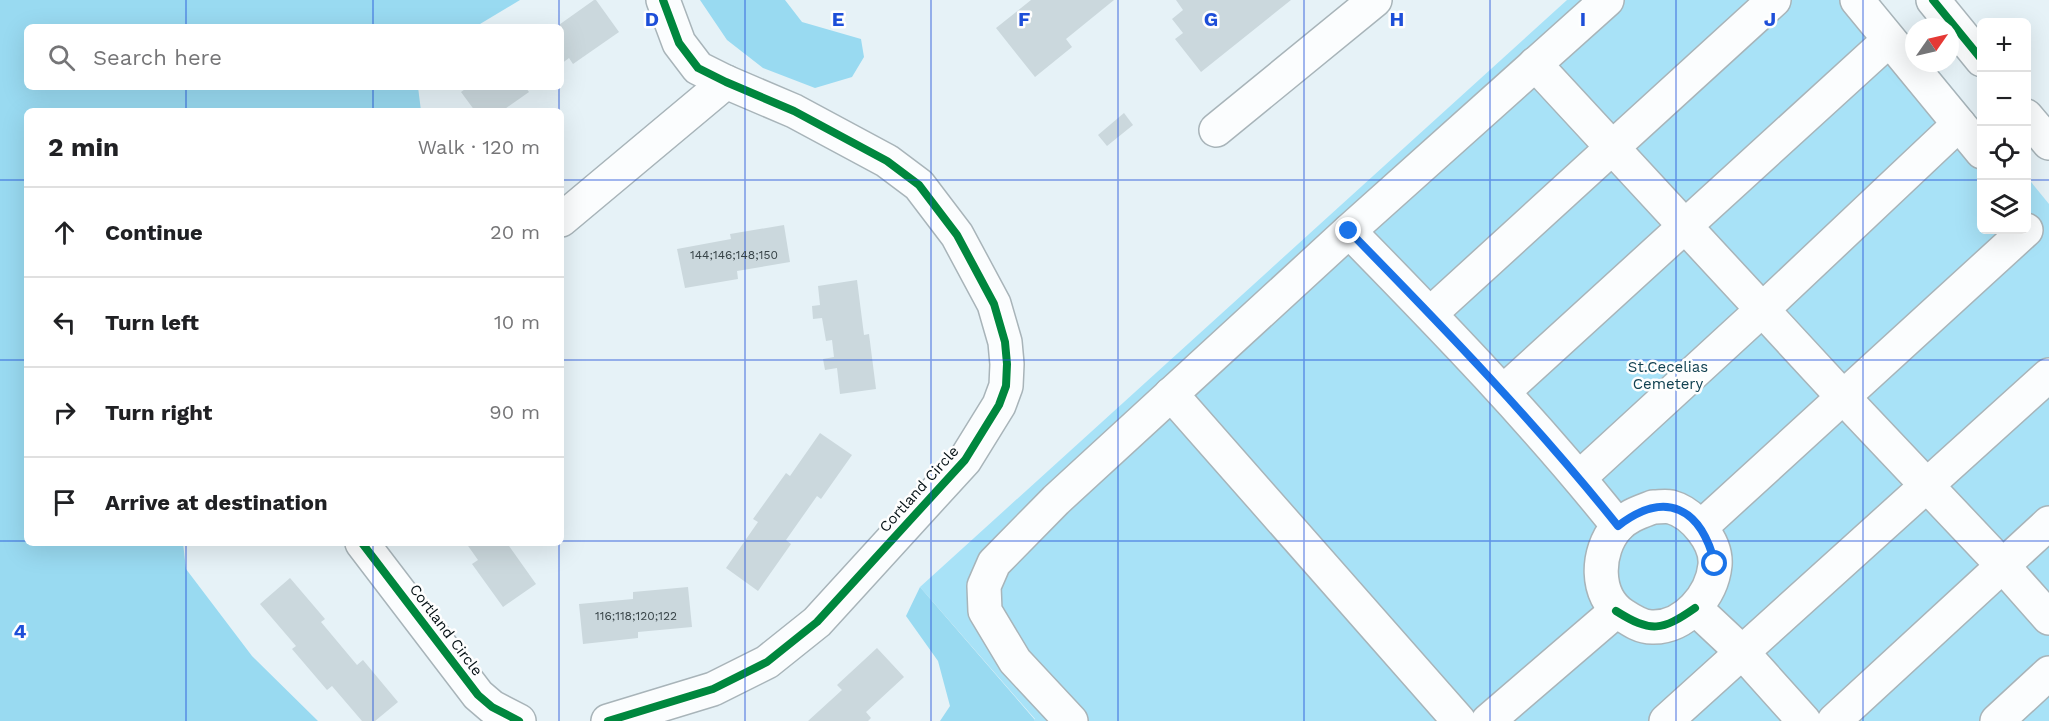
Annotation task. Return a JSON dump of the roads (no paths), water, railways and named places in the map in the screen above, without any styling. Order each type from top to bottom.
[{"type":"street","name":"Cortland Circle","points":[[608,721],[712,689],[767,662],[818,622],[965,460],[999,405],[1006,386],[1005,342],[994,304],[957,235],[919,185],[876,155],[794,111],[698,68],[680,43],[663,0]]},
{"type":"street","points":[[1216,130],[1375,0]]},
{"type":"street","points":[[1071,721],[1015,661],[985,611],[984,586],[994,563],[1056,500],[1171,394],[1607,0]]},
{"type":"street","points":[[1430,314],[1774,0]]},
{"type":"street","points":[[1857,0],[1977,146]]},
{"type":"street","points":[[1933,0],[1977,54]]},
{"type":"street","points":[[1503,392],[1888,40]]},
{"type":"street","points":[[1535,64],[2049,618]]},
{"type":"street","points":[[564,217],[726,82]]},
{"type":"street","points":[[2031,122],[2049,143]]},
{"type":"street","points":[[1580,478],[1959,124]]},
{"type":"street","points":[[1701,527],[2033,225]]},
{"type":"street","points":[[1349,231],[1503,392],[1580,478],[1618,526]]},
{"type":"street","points":[[1666,721],[2049,375]]},
{"type":"street","points":[[1171,394],[1460,721]]},
{"type":"street","points":[[1653,507],[1671,507],[1689,516],[1701,527],[1710,544],[1715,564],[1707,592],[1695,608],[1672,624],[1653,627],[1635,623],[1616,611],[1605,589],[1600,568],[1604,547],[1618,526],[1632,515],[1653,507]]},
{"type":"street","points":[[1834,721],[2049,524]]},
{"type":"street","name":"Cortland Circle","points":[[364,546],[478,694],[492,707],[519,721]]},
{"type":"street","points":[[1695,608],[1742,652],[1804,721]]},
{"type":"street","points":[[1488,721],[1616,611]]},
{"type":"street","points":[[1997,721],[2049,673]]},
{"type":"park label","name":"St.Cecelias Cemetery","points":[[1668,376]]}]
